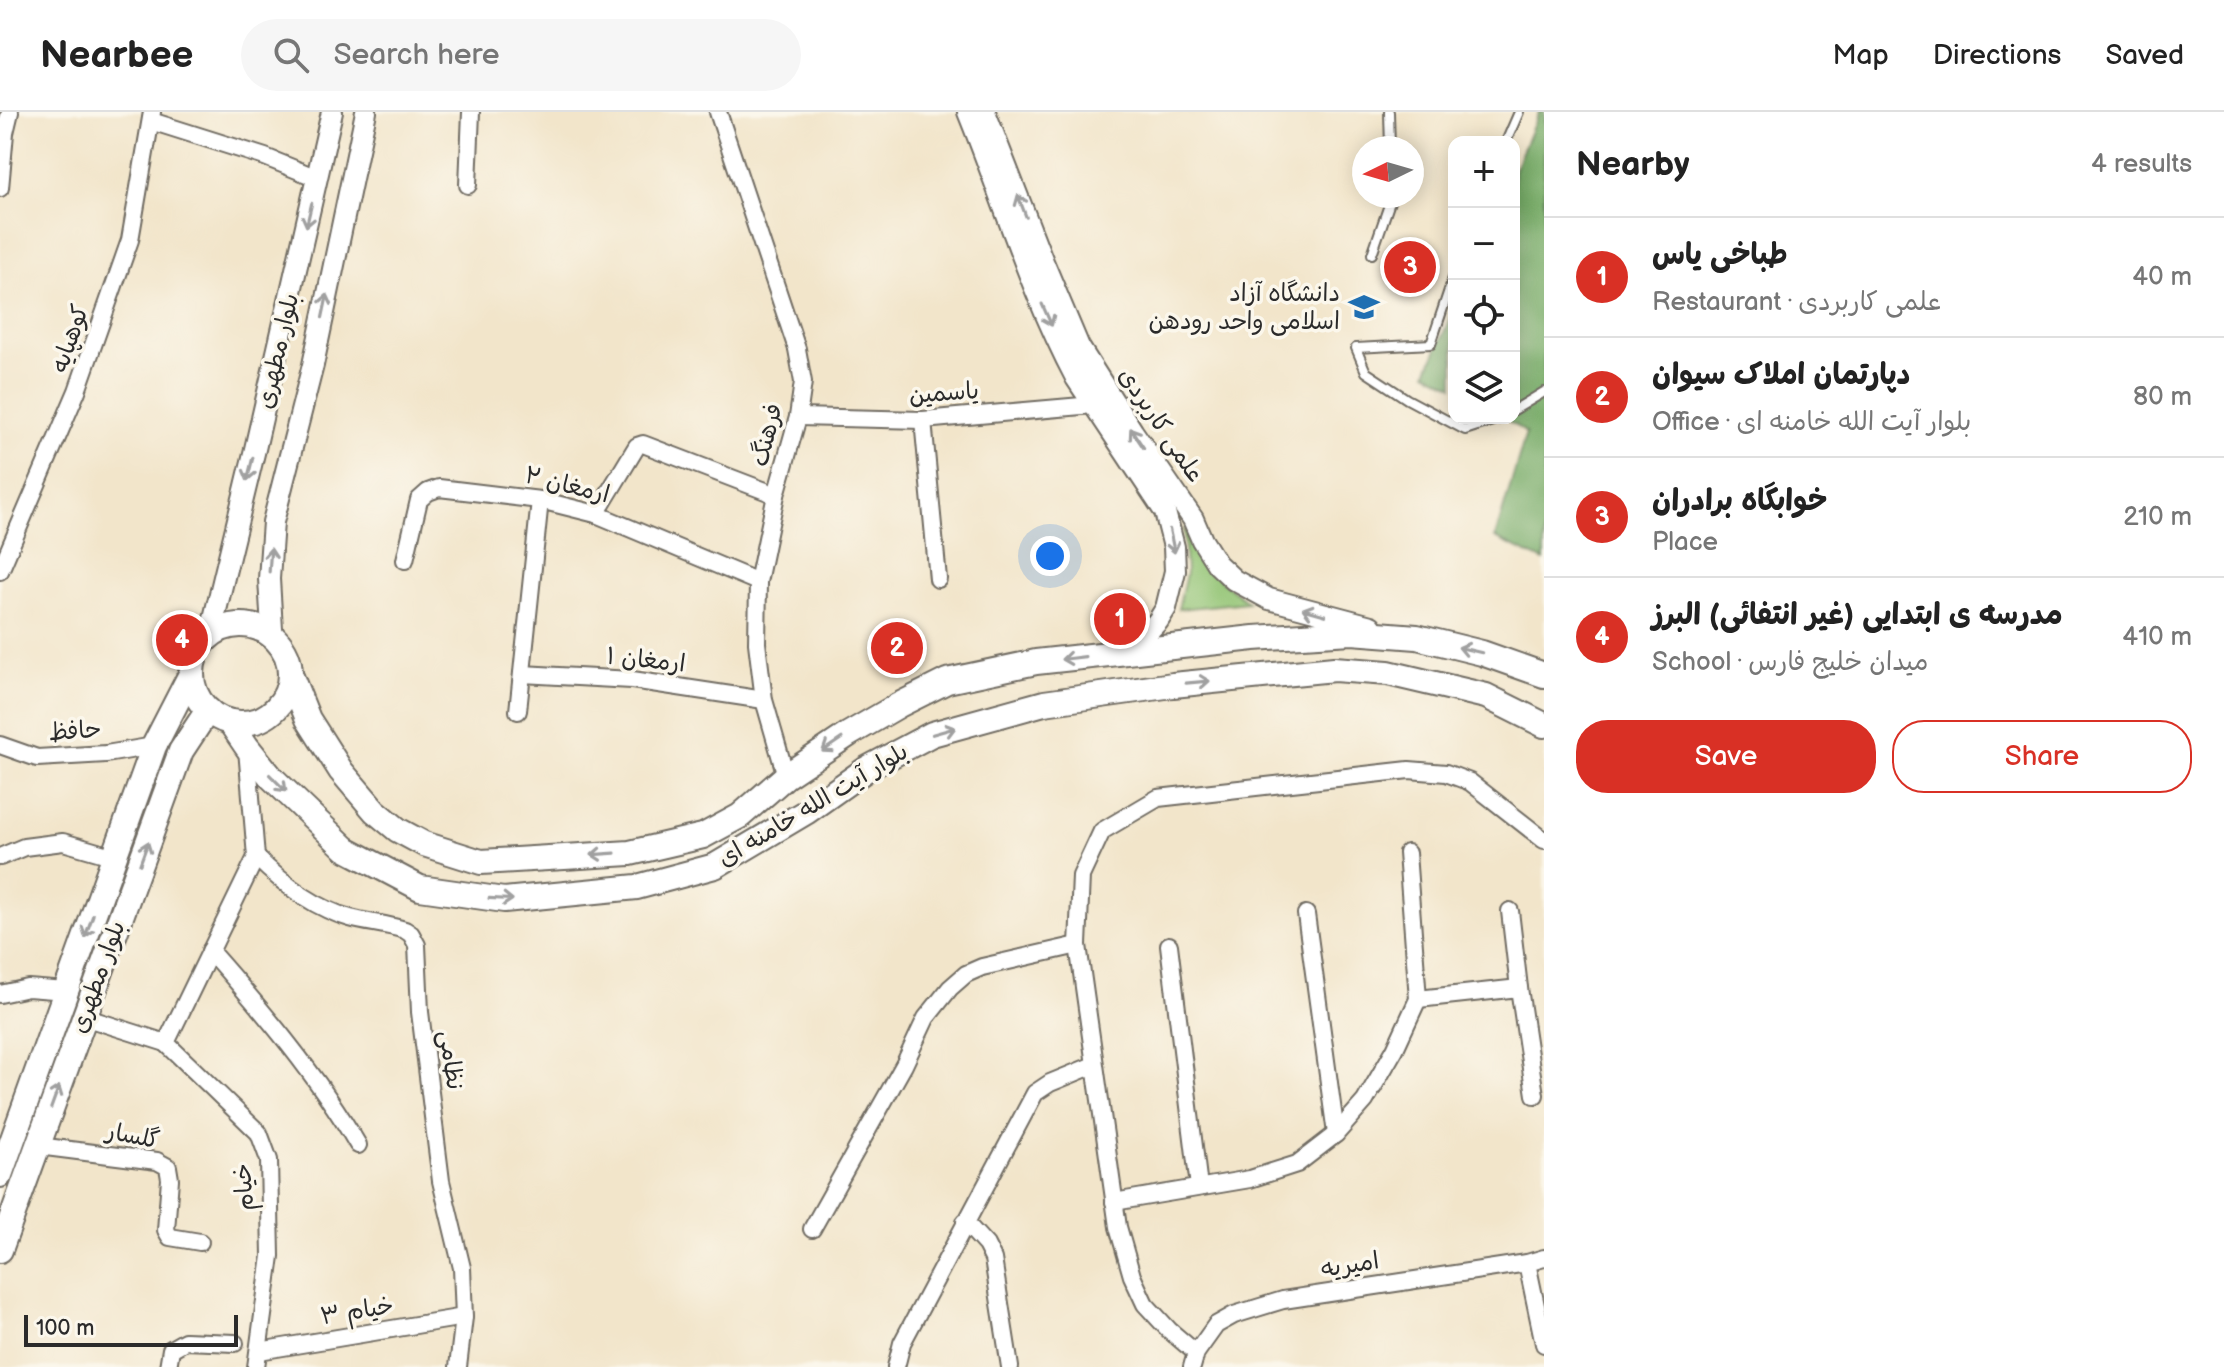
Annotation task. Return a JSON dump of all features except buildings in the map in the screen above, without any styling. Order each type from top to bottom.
[{"type":"main road","points":[[235,624],[263,629],[274,637],[286,654],[290,674],[282,702],[272,713],[259,720],[245,723],[218,718],[199,699],[193,686],[194,658],[200,646],[210,635],[235,624]]},
{"type":"main road","name":"بلوار آیت الله خامنه ای","points":[[290,674],[308,719],[341,771],[375,811],[398,830],[424,844],[481,862],[630,853],[703,836],[740,816],[786,776],[886,712],[947,681],[1036,662],[1254,638],[1352,632],[1417,637],[1482,653],[1544,675]]},
{"type":"main road","name":"بلوار آیت الله خامنه ای","points":[[230,722],[271,777],[346,849],[420,888],[504,900],[637,887],[715,866],[806,812],[868,768],[932,734],[1044,703],[1173,685],[1334,669],[1388,673],[1486,696],[1544,725]]},
{"type":"main road","name":"بلوار مطهری","points":[[0,1175],[154,746],[192,672]]},
{"type":"main road","name":"بلوار مطهری","points":[[0,1250],[181,751],[208,710]]},
{"type":"street","points":[[0,188],[10,112]]},
{"type":"street","name":"بلوار مطهری","points":[[210,635],[332,112]]},
{"type":"street","name":"بلوار مطهری","points":[[274,637],[269,579],[273,522],[313,365],[366,112]]},
{"type":"street","points":[[468,185],[471,112]]},
{"type":"street","name":"فرهنگ","points":[[718,112],[797,349],[803,382],[798,417],[776,495],[758,582],[757,643],[764,700],[786,776]]},
{"type":"street","points":[[152,117],[317,178]]},
{"type":"street","name":"کوهپایه","points":[[0,571],[77,391],[130,240],[152,117]]},
{"type":"street","name":"علمی کاربردی","points":[[980,119],[1065,357],[1093,405],[1165,512],[1174,547],[1175,571],[1166,608],[1129,652]]},
{"type":"street","name":"علمی کاربردی","points":[[1036,269],[1087,361],[1193,519],[1217,564],[1234,580],[1269,599],[1417,637]]},
{"type":"street","name":"یاسمین","points":[[798,417],[923,420],[1093,405]]},
{"type":"street","points":[[923,420],[938,579]]},
{"type":"street","points":[[596,514],[637,446],[643,444],[776,495]]},
{"type":"street","name":"ارمغان ۲","points":[[405,560],[419,500],[439,488],[540,500],[596,514],[758,582]]},
{"type":"street","points":[[518,711],[540,500]]},
{"type":"street","name":"ارمغان ۱","points":[[522,674],[632,680],[764,700]]},
{"type":"street","name":"حافظ","points":[[0,745],[37,758],[106,754],[154,746]]},
{"type":"street","points":[[166,1043],[256,857],[247,747]]},
{"type":"street","points":[[1194,1360],[1145,1304],[1132,1276],[1114,1202],[1078,945],[1081,876],[1102,831],[1158,798],[1409,770],[1446,773],[1470,782],[1544,840]]},
{"type":"street","points":[[0,857],[24,847],[63,842],[115,857]]},
{"type":"street","points":[[1114,1202],[1250,1179],[1297,1164],[1336,1134],[1365,1101],[1395,1049],[1418,999],[1407,853]]},
{"type":"street","name":"نظامی","points":[[256,857],[315,903],[349,918],[405,930],[417,945],[420,1012],[441,1181],[462,1268],[464,1317],[458,1367]]},
{"type":"street","points":[[1510,911],[1535,1095]]},
{"type":"street","points":[[1306,914],[1336,1134]]},
{"type":"street","points":[[812,1229],[904,1065],[926,1018],[950,988],[966,974],[982,967],[1078,945]]},
{"type":"street","points":[[1169,945],[1199,1187]]},
{"type":"street","points":[[210,951],[261,1008],[358,1145]]},
{"type":"street","points":[[0,994],[28,988],[66,991]]},
{"type":"street","points":[[1418,999],[1519,988]]},
{"type":"street","name":"خیام","points":[[84,1017],[166,1043],[259,1133],[269,1160],[271,1256],[257,1359]]},
{"type":"street","points":[[896,1367],[902,1343],[1035,1093],[1050,1083],[1094,1065]]},
{"type":"street","name":"گلسار","points":[[38,1146],[157,1161],[168,1167],[166,1230],[170,1237],[200,1242]]},
{"type":"street","points":[[965,1222],[986,1245],[993,1259],[1010,1367]]},
{"type":"street","name":"امیریه","points":[[1194,1360],[1216,1325],[1234,1315],[1283,1300],[1544,1258]]},
{"type":"street","points":[[1527,1263],[1544,1344]]},
{"type":"street","name":"خیام ۳","points":[[257,1359],[464,1317]]},
{"type":"street","points":[[168,1367],[171,1349],[185,1341],[235,1343]]},
{"type":"lane","points":[[1389,112],[1390,136]]},
{"type":"lane","points":[[1509,136],[1519,112]]},
{"type":"lane","points":[[1372,254],[1388,208]]},
{"type":"lane","points":[[1448,421],[1366,372],[1356,348],[1431,344],[1452,280]]},
{"type":"lane","points":[[1520,406],[1544,392]]},
{"type":"lane","points":[[1454,424],[1465,430],[1484,424]]},
{"type":"green space","points":[[1539,112],[1544,112],[1544,561],[1495,538],[1526,433],[1513,424],[1520,424],[1520,156]]},
{"type":"green space","points":[[1448,323],[1448,383],[1427,372]]},
{"type":"green space","points":[[1184,529],[1221,581],[1248,602],[1178,609],[1186,574]]},
{"type":"place","name":"خوابگاه برادران","points":[[1410,267]]},
{"type":"place","name":"دانشگاه آزاد اسلامی واحد رودهن","points":[[1364,307]]},
{"type":"place","name":"طباخی یاس","points":[[1120,619]]},
{"type":"place","name":"مدرسه ی ابتدایی (غیر انتفائی) البرز","points":[[182,640]]},
{"type":"place","name":"دپارتمان املاک سیوان","points":[[897,648]]}]
